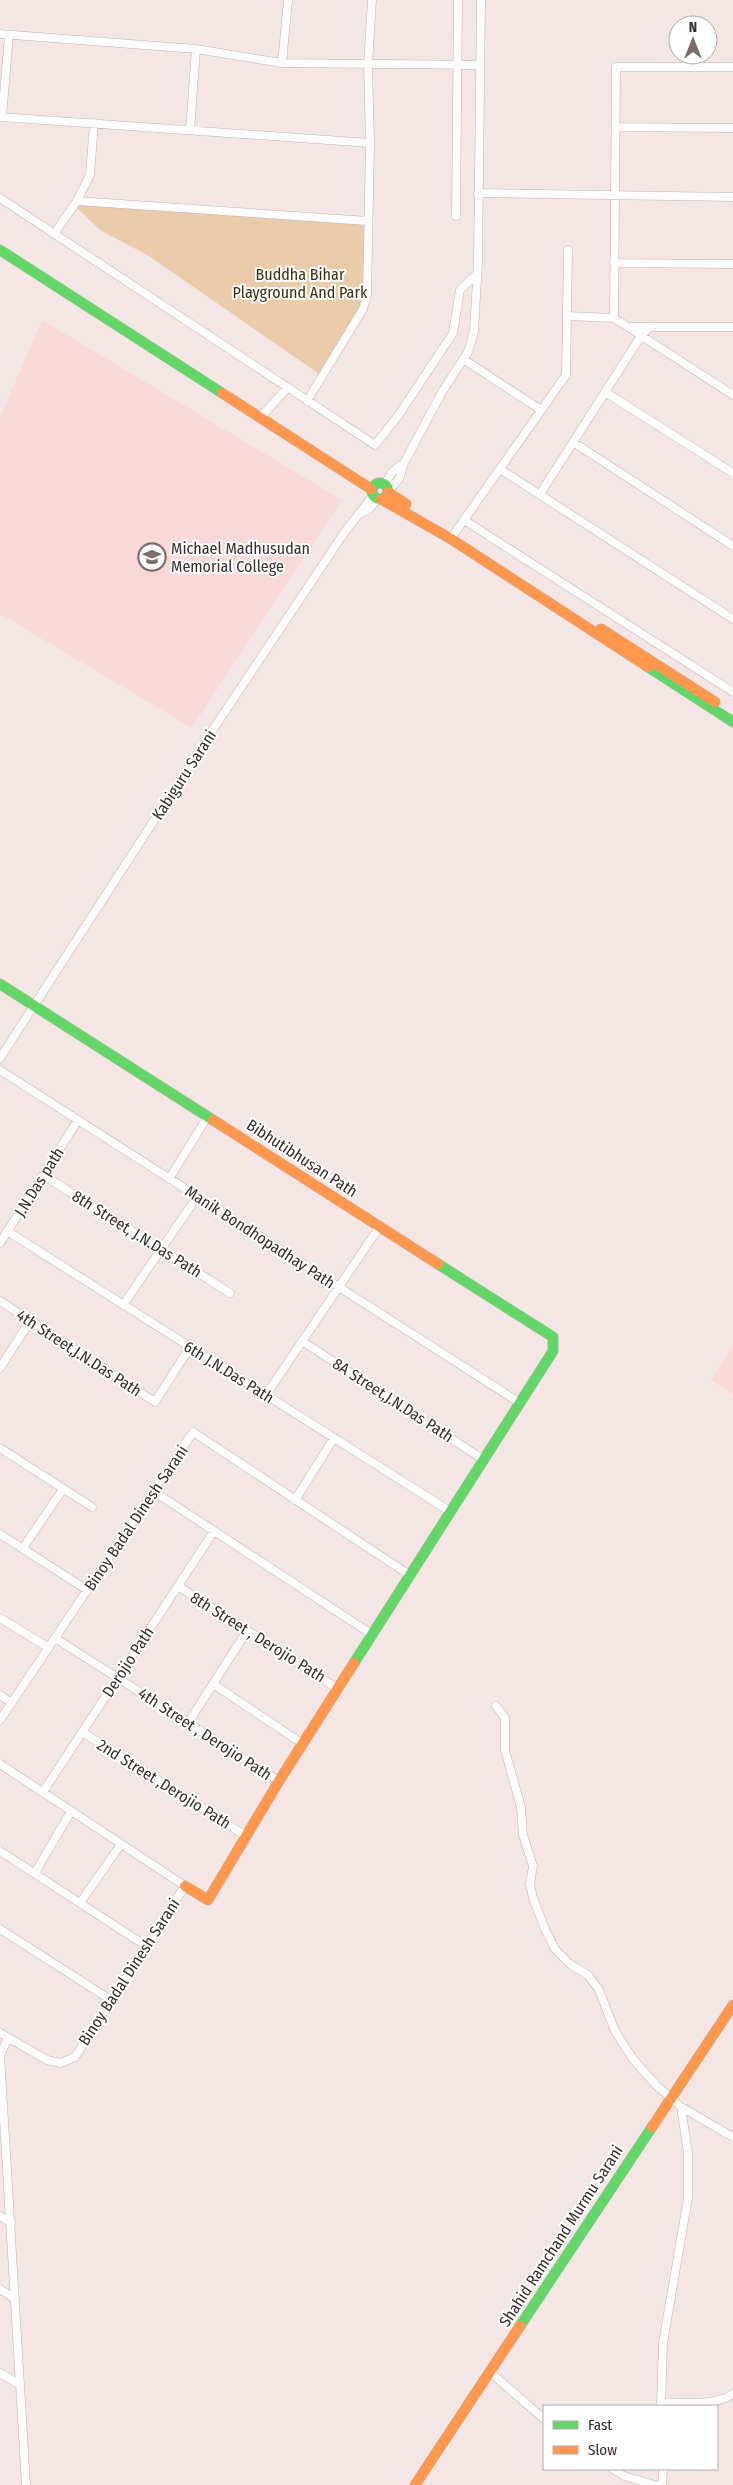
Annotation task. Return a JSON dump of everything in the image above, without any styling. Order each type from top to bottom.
[{"type":"street","points":[[282,63],[288,0]]},
{"type":"street","points":[[307,401],[363,309],[367,295],[370,143],[368,65],[372,0]]},
{"type":"street","points":[[456,216],[458,0]]},
{"type":"street","name":"Kabiguru Sarani","points":[[0,1058],[223,714],[344,533],[358,515],[370,508],[392,472],[404,463],[442,392],[463,359],[474,332],[477,274],[481,0]]},
{"type":"street","points":[[0,34],[196,49],[282,63],[480,65]]},
{"type":"street","points":[[9,35],[1,117],[370,143]]},
{"type":"street","points":[[190,130],[196,49]]},
{"type":"street","points":[[614,318],[616,67],[733,67]]},
{"type":"street","points":[[54,234],[76,201],[90,175],[94,123]]},
{"type":"street","points":[[616,127],[733,128]]},
{"type":"street","points":[[478,193],[733,197]]},
{"type":"street","points":[[0,198],[374,445],[398,416],[453,332],[460,290],[477,274]]},
{"type":"street","points":[[76,201],[368,221]]},
{"type":"street","points":[[0,250],[260,418],[349,473],[454,534],[733,714]]},
{"type":"street","points":[[454,534],[566,375],[568,250]]},
{"type":"street","points":[[614,263],[733,264]]},
{"type":"street","points":[[567,316],[614,318],[731,392]]},
{"type":"street","points":[[627,326],[733,327]]},
{"type":"street","points":[[540,494],[641,336],[650,326]]},
{"type":"street","points":[[463,359],[541,410]]},
{"type":"street","points":[[260,418],[287,388]]},
{"type":"street","points":[[605,392],[733,473]]},
{"type":"street","points":[[573,442],[733,546]]},
{"type":"street","points":[[500,469],[733,618]]},
{"type":"street","points":[[380,491],[395,505],[451,539],[733,722]]},
{"type":"street","points":[[464,520],[733,692]]},
{"type":"street","name":"Bibhutibhusan Path","points":[[0,984],[553,1337],[553,1351],[520,1403]]},
{"type":"street","name":"Manik Bondhopadhay Path","points":[[0,1070],[520,1403]]},
{"type":"street","points":[[169,1179],[208,1116]]},
{"type":"street","name":"J.N.Das path","points":[[0,1243],[78,1120]]},
{"type":"street","name":"8th Street, J.N.Das Path","points":[[43,1175],[230,1293]]},
{"type":"street","points":[[123,1305],[198,1197]]},
{"type":"street","points":[[266,1395],[380,1226]]},
{"type":"street","name":"6th J.N.Das Path","points":[[8,1232],[451,1512]]},
{"type":"street","name":"4th Street,J.N.Das Path","points":[[0,1301],[155,1402],[190,1347]]},
{"type":"street","points":[[0,1368],[30,1321]]},
{"type":"street","name":"8A Street,J.N.Das Path","points":[[302,1341],[484,1460]]},
{"type":"street","points":[[185,1886],[208,1900],[279,1781],[520,1403]]},
{"type":"street","name":"Binoy Badal Dinesh Sarani","points":[[0,1720],[193,1432],[411,1576]]},
{"type":"street","points":[[295,1500],[334,1438]]},
{"type":"street","points":[[0,1448],[92,1507]]},
{"type":"street","points":[[23,1548],[63,1489]]},
{"type":"street","points":[[154,1492],[373,1635]]},
{"type":"street","name":"Derojio Path","points":[[43,1792],[214,1531]]},
{"type":"street","points":[[0,1534],[88,1590]]},
{"type":"street","name":"8th Street , Derojio Path","points":[[178,1586],[338,1688]]},
{"type":"street","points":[[0,1618],[49,1648]]},
{"type":"street","points":[[188,1722],[248,1631]]},
{"type":"street","name":"4th Street , Derojio Path","points":[[55,1638],[279,1781]]},
{"type":"street","points":[[213,1684],[303,1744]]},
{"type":"street","points":[[0,1695],[12,1703]]},
{"type":"street","points":[[496,1706],[505,1718],[507,1759],[521,1807],[523,1835],[533,1866],[530,1884],[533,1898],[555,1949],[570,1964],[588,1975],[599,1990],[615,2031],[628,2053],[656,2085],[681,2107],[733,2136]]},
{"type":"street","name":"2nd Street ,Derojio Path","points":[[82,1732],[246,1836]]},
{"type":"street","name":"Binoy Badal Dinesh Sarani","points":[[0,1764],[185,1886],[75,2057],[61,2063],[47,2060],[0,2033]]},
{"type":"street","points":[[35,1873],[71,1811]]},
{"type":"street","points":[[80,1903],[121,1844]]},
{"type":"street","points":[[0,1851],[146,1946]]},
{"type":"street","points":[[0,1929],[111,2000]]},
{"type":"street","name":"Shahid Ramchand Murmu Sarani","points":[[416,2485],[733,2004]]},
{"type":"street","points":[[8,2038],[0,2055],[3,2130],[11,2223],[26,2485]]},
{"type":"street","points":[[681,2107],[688,2153],[688,2198],[663,2342],[661,2404],[700,2403],[728,2398],[733,2394]]},
{"type":"street","points":[[0,2216],[11,2223]]},
{"type":"street","points":[[0,2289],[15,2299]]},
{"type":"street","points":[[490,2372],[543,2418]]},
{"type":"street","points":[[0,2373],[20,2386]]},
{"type":"street","points":[[615,2470],[624,2476],[655,2485]]},
{"type":"street","points":[[662,2485],[663,2470]]},
{"type":"shaded area","name":"Michael Madhusudan Memorial College","points":[[42,320],[342,500],[192,728],[0,614],[0,417]]},
{"type":"shaded area","points":[[733,1346],[733,1395],[711,1380]]},
{"type":"green space","name":"Buddha Bihar Playground And Park","points":[[74,205],[364,223],[364,305],[322,376],[149,256],[100,230]]},
{"type":"traffic: fast","points":[[0,250],[222,393]]},
{"type":"traffic: fast","points":[[377,483],[383,483],[388,488],[388,491],[386,497],[377,499],[372,494],[372,488],[377,483]]},
{"type":"traffic: fast","points":[[648,667],[733,722]]},
{"type":"traffic: fast","points":[[0,984],[213,1120]]},
{"type":"traffic: fast","points":[[354,1663],[553,1351],[553,1337],[438,1264]]},
{"type":"traffic: fast","points":[[520,2326],[652,2127]]},
{"type":"traffic: slow","points":[[222,393],[371,489]]},
{"type":"traffic: slow","points":[[388,492],[406,504]]},
{"type":"traffic: slow","points":[[381,499],[451,539],[648,667]]},
{"type":"traffic: slow","points":[[601,629],[715,702]]},
{"type":"traffic: slow","points":[[213,1120],[438,1264]]},
{"type":"traffic: slow","points":[[185,1886],[208,1900],[279,1781],[354,1663]]},
{"type":"traffic: slow","points":[[652,2127],[733,2005]]},
{"type":"traffic: slow","points":[[415,2485],[520,2326]]},
{"type":"place","name":"Michael Madhusudan Memorial College","points":[[152,557]]}]
